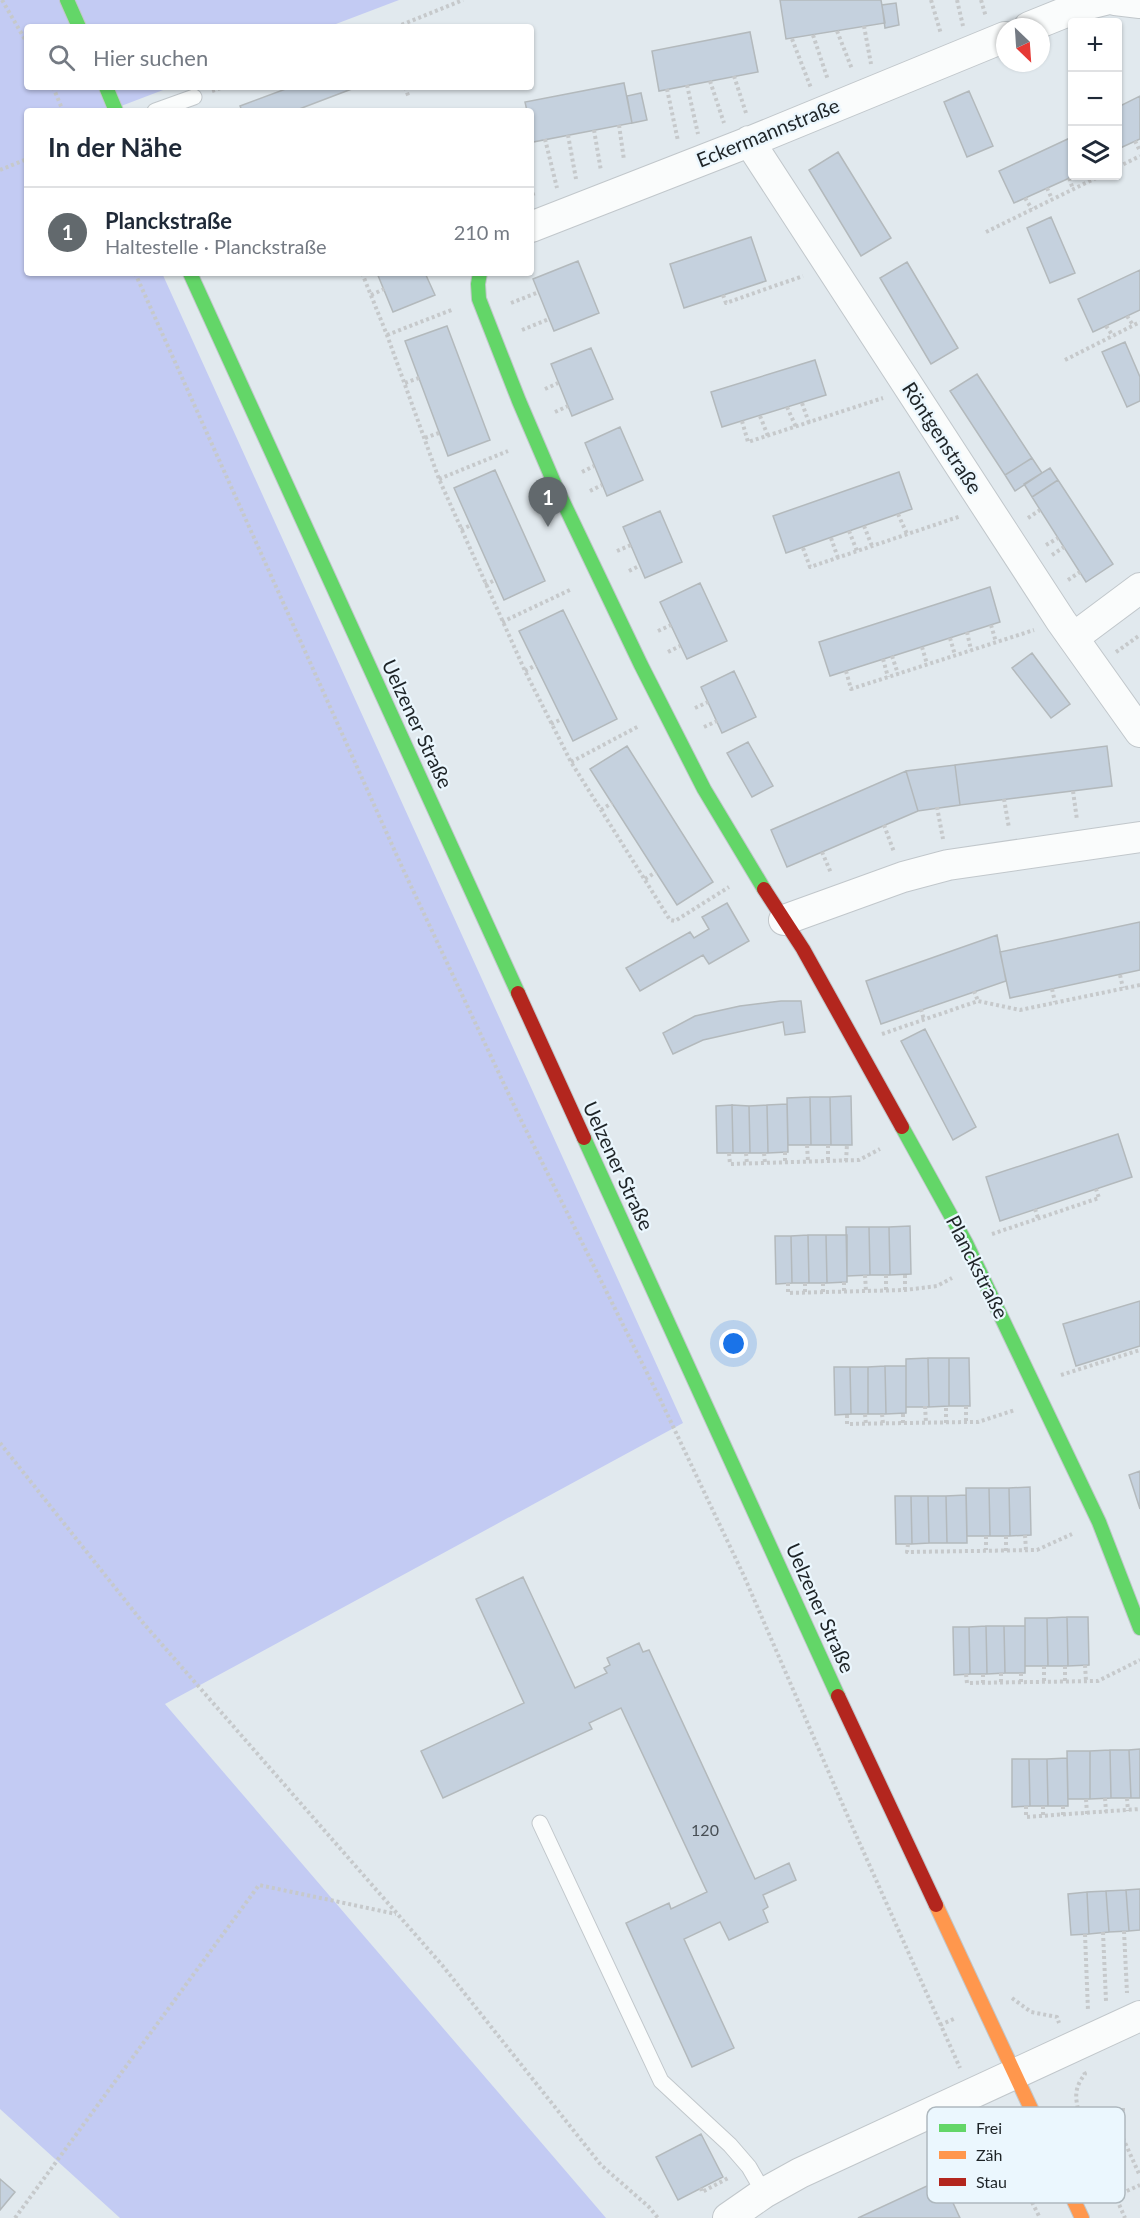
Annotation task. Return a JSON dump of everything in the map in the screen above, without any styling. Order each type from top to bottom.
[{"type":"main road","points":[[67,0],[78,24]]},
{"type":"main road","points":[[107,90],[115,108]]},
{"type":"main road","name":"Uelzener Straße","points":[[191,276],[849,1719],[1032,2107]]},
{"type":"main road","points":[[479,276],[479,299]]},
{"type":"main road","name":"Planckstraße","points":[[479,299],[536,440],[598,576],[664,712],[704,789],[753,873],[784,920],[978,1266],[1099,1522],[1140,1628]]},
{"type":"street","points":[[1050,19],[1105,0]]},
{"type":"street","points":[[1115,0],[1140,3]]},
{"type":"street","name":"Eckermannstraße","points":[[534,226],[996,41]]},
{"type":"street","name":"Röntgenstraße","points":[[745,143],[830,266],[1067,630],[1140,732]]},
{"type":"street","points":[[1067,630],[1140,588]]},
{"type":"street","points":[[784,920],[903,877],[948,865],[1140,837]]},
{"type":"street","points":[[941,2107],[1016,2073],[1133,2005]]},
{"type":"street","points":[[728,2218],[764,2193],[800,2173],[927,2114]]},
{"type":"lane","points":[[163,108],[194,97]]},
{"type":"lane","points":[[540,1823],[661,2081],[730,2145],[749,2167],[764,2193]]},
{"type":"path","points":[[2,0],[24,38]]},
{"type":"path","points":[[403,24],[463,0]]},
{"type":"path","points":[[930,0],[948,60]]},
{"type":"path","points":[[848,101],[864,26]]},
{"type":"path","points":[[837,31],[848,101]]},
{"type":"path","points":[[813,35],[848,101]]},
{"type":"path","points":[[792,39],[848,101]]},
{"type":"path","points":[[734,76],[745,143]]},
{"type":"path","points":[[710,81],[745,143]]},
{"type":"path","points":[[687,85],[694,163]]},
{"type":"path","points":[[667,89],[694,163]]},
{"type":"path","points":[[53,90],[62,108]]},
{"type":"path","points":[[406,90],[409,98]]},
{"type":"path","points":[[595,202],[619,126]]},
{"type":"path","points":[[594,130],[595,202]]},
{"type":"path","points":[[568,135],[595,202]]},
{"type":"path","points":[[545,139],[595,202]]},
{"type":"path","points":[[1136,141],[1140,151]]},
{"type":"path","points":[[1122,165],[1140,156]]},
{"type":"path","points":[[0,170],[24,160]]},
{"type":"path","points":[[1070,180],[1073,189]]},
{"type":"path","points":[[986,232],[1090,180]]},
{"type":"path","points":[[1047,188],[1052,199]]},
{"type":"path","points":[[1025,198],[1032,209]]},
{"type":"path","points":[[723,295],[726,303],[830,266]]},
{"type":"path","points":[[136,276],[402,867],[519,1116],[660,1399],[740,1566],[852,1826],[971,2093],[980,2107]]},
{"type":"path","points":[[363,276],[439,479],[525,671],[571,762],[670,920],[675,921],[753,873]]},
{"type":"path","points":[[371,295],[384,289]]},
{"type":"path","points":[[387,335],[479,299]]},
{"type":"path","points":[[1127,316],[1133,325]]},
{"type":"path","points":[[1065,360],[1140,322]]},
{"type":"path","points":[[1106,326],[1113,336]]},
{"type":"path","points":[[405,383],[419,378]]},
{"type":"path","points":[[742,421],[748,442],[910,389]]},
{"type":"path","points":[[802,402],[809,423]]},
{"type":"path","points":[[787,407],[796,427]]},
{"type":"path","points":[[760,416],[768,436]]},
{"type":"path","points":[[425,438],[439,433]]},
{"type":"path","points":[[439,479],[536,440]]},
{"type":"path","points":[[803,548],[810,567],[987,508]]},
{"type":"path","points":[[898,514],[907,534]]},
{"type":"path","points":[[461,530],[471,525]]},
{"type":"path","points":[[864,526],[872,546]]},
{"type":"path","points":[[849,531],[857,551]]},
{"type":"path","points":[[831,538],[838,558]]},
{"type":"path","points":[[502,622],[598,576]]},
{"type":"path","points":[[485,585],[495,580]]},
{"type":"path","points":[[990,625],[996,642]]},
{"type":"path","points":[[846,671],[852,689],[996,642],[1067,630]]},
{"type":"path","points":[[967,632],[971,650]]},
{"type":"path","points":[[950,638],[955,655]]},
{"type":"path","points":[[922,646],[927,664]]},
{"type":"path","points":[[892,656],[898,674]]},
{"type":"path","points":[[882,659],[888,677]]},
{"type":"path","points":[[525,671],[536,665]]},
{"type":"path","points":[[571,762],[664,712]]},
{"type":"path","points":[[551,724],[562,719]]},
{"type":"path","points":[[601,810],[612,803]]},
{"type":"path","points":[[645,879],[656,872]]},
{"type":"path","points":[[1120,975],[1123,988]]},
{"type":"path","points":[[855,1044],[978,1001],[1020,1010],[1140,985]]},
{"type":"path","points":[[1052,989],[1055,1003]]},
{"type":"path","points":[[974,991],[978,1001]]},
{"type":"path","points":[[921,1010],[924,1020]]},
{"type":"path","points":[[729,1153],[730,1164],[859,1160],[906,1136]]},
{"type":"path","points":[[846,1161],[847,1144]]},
{"type":"path","points":[[807,1145],[808,1162]]},
{"type":"path","points":[[828,1145],[828,1161]]},
{"type":"path","points":[[785,1152],[785,1162]]},
{"type":"path","points":[[746,1153],[747,1164]]},
{"type":"path","points":[[764,1153],[765,1163]]},
{"type":"path","points":[[966,1243],[1099,1198],[1096,1189]]},
{"type":"path","points":[[1035,1209],[1038,1218]]},
{"type":"path","points":[[788,1283],[788,1293],[905,1290],[937,1286],[978,1266]]},
{"type":"path","points":[[865,1275],[866,1291]]},
{"type":"path","points":[[886,1275],[886,1291]]},
{"type":"path","points":[[905,1275],[905,1290]]},
{"type":"path","points":[[844,1282],[844,1292]]},
{"type":"path","points":[[805,1283],[805,1293]]},
{"type":"path","points":[[823,1283],[823,1292]]},
{"type":"path","points":[[1034,1384],[1111,1357],[1140,1350]]},
{"type":"path","points":[[847,1415],[847,1424],[978,1422],[1042,1401]]},
{"type":"path","points":[[925,1406],[926,1423]]},
{"type":"path","points":[[946,1406],[946,1423]]},
{"type":"path","points":[[966,1406],[966,1422]]},
{"type":"path","points":[[903,1413],[903,1423]]},
{"type":"path","points":[[865,1414],[866,1424]]},
{"type":"path","points":[[882,1414],[882,1423]]},
{"type":"path","points":[[0,1443],[144,1624],[442,1965],[601,2165],[650,2207],[658,2218]]},
{"type":"path","points":[[908,1544],[908,1552],[1037,1550],[1099,1522]]},
{"type":"path","points":[[1025,1535],[1026,1550]]},
{"type":"path","points":[[986,1536],[986,1551]]},
{"type":"path","points":[[1006,1536],[1006,1551]]},
{"type":"path","points":[[942,1543],[943,1552]]},
{"type":"path","points":[[963,1543],[963,1551]]},
{"type":"path","points":[[924,1544],[925,1552]]},
{"type":"path","points":[[966,1674],[967,1683],[1098,1681],[1140,1660]]},
{"type":"path","points":[[1085,1665],[1086,1681]]},
{"type":"path","points":[[1044,1666],[1044,1682]]},
{"type":"path","points":[[1065,1666],[1065,1681]]},
{"type":"path","points":[[1000,1673],[1001,1682]]},
{"type":"path","points":[[1021,1673],[1021,1682]]},
{"type":"path","points":[[983,1674],[983,1683]]},
{"type":"path","points":[[1105,1798],[1106,1812]]},
{"type":"path","points":[[1127,1798],[1128,1811]]},
{"type":"path","points":[[1086,1799],[1087,1814]]},
{"type":"path","points":[[1026,1806],[1026,1817],[1140,1809]]},
{"type":"path","points":[[1043,1806],[1043,1816]]},
{"type":"path","points":[[1063,1806],[1063,1815]]},
{"type":"path","points":[[15,2218],[259,1885],[396,1914]]},
{"type":"path","points":[[1124,1931],[1133,2005]]},
{"type":"path","points":[[1103,1932],[1106,2003]]},
{"type":"path","points":[[1084,1934],[1088,2011]]},
{"type":"path","points":[[1125,2143],[1140,2176]]},
{"type":"path","points":[[701,2188],[702,2192],[749,2167]]},
{"type":"path","points":[[1125,2192],[1140,2185]]},
{"type":"path","points":[[1032,2203],[1040,2218]]},
{"type":"path","points":[[1081,2215],[1102,2203]]},
{"type":"path","points":[[1118,2203],[1125,2218]]},
{"type":"shaded area","points":[[0,0],[399,0],[336,24],[24,24],[24,90],[163,90],[116,108],[24,108],[24,276],[163,276],[683,1423],[165,1704],[606,2218],[120,2218],[0,2109]]},
{"type":"building","points":[[780,0],[881,0],[885,23],[786,39]]},
{"type":"building","points":[[896,3],[899,25],[885,28],[882,5]]},
{"type":"building","points":[[750,32],[758,72],[659,91],[652,51]]},
{"type":"building","points":[[624,83],[632,123],[534,142],[534,108],[526,108],[525,102]]},
{"type":"building","points":[[283,90],[349,90],[302,108],[241,108],[240,106]]},
{"type":"building","points":[[969,91],[993,146],[967,157],[944,102]]},
{"type":"building","points":[[641,93],[647,120],[632,123],[627,96]]},
{"type":"building","points":[[1140,96],[1140,139],[1122,147],[1122,126],[1122,105]]},
{"type":"building","points":[[1068,139],[1068,179],[1014,203],[999,171]]},
{"type":"building","points":[[838,152],[891,238],[861,256],[809,170]]},
{"type":"building","points":[[1051,217],[1075,273],[1050,283],[1027,228]]},
{"type":"building","points":[[751,237],[766,281],[684,308],[670,264]]},
{"type":"building","points":[[578,261],[599,313],[554,331],[533,279]]},
{"type":"building","points":[[907,262],[958,348],[931,364],[880,278]]},
{"type":"building","points":[[1140,270],[1140,310],[1093,332],[1078,299]]},
{"type":"building","points":[[378,276],[426,276],[435,295],[393,312]]},
{"type":"building","points":[[447,326],[490,440],[448,456],[405,341]]},
{"type":"building","points":[[1125,342],[1140,377],[1140,401],[1127,407],[1102,352]]},
{"type":"building","points":[[591,348],[613,399],[572,416],[551,364]]},
{"type":"building","points":[[815,360],[826,395],[722,427],[711,392]]},
{"type":"building","points":[[977,374],[1032,458],[1005,475],[950,391]]},
{"type":"building","points":[[620,427],[643,480],[607,496],[585,443]]},
{"type":"building","points":[[1032,458],[1042,473],[1015,491],[1005,475]]},
{"type":"building","points":[[1050,468],[1058,480],[1032,497],[1024,484]]},
{"type":"building","points":[[495,470],[545,581],[504,600],[454,488]]},
{"type":"building","points":[[899,472],[912,509],[786,553],[773,516]]},
{"type":"building","points":[[1058,480],[1113,564],[1086,582],[1032,497]]},
{"type":"building","points":[[660,511],[682,562],[645,578],[623,527]]},
{"type":"building","points":[[700,583],[727,641],[687,659],[660,602]]},
{"type":"building","points":[[990,587],[1000,622],[830,676],[819,642]]},
{"type":"building","points":[[563,610],[617,719],[573,741],[519,631]]},
{"type":"building","points":[[1032,653],[1070,704],[1051,718],[1012,668]]},
{"type":"building","points":[[734,671],[756,717],[722,733],[701,687]]},
{"type":"building","points":[[748,742],[773,786],[752,797],[727,753]]},
{"type":"building","points":[[627,746],[713,882],[677,905],[590,769]]},
{"type":"building","points":[[1107,746],[1112,786],[960,805],[955,765]]},
{"type":"building","points":[[955,765],[960,805],[918,811],[906,771]]},
{"type":"building","points":[[906,771],[918,811],[787,867],[771,830]]},
{"type":"building","points":[[727,903],[749,941],[709,964],[703,955],[640,991],[626,968],[690,932],[694,938],[709,929],[702,917]]},
{"type":"building","points":[[1140,922],[1140,970],[1010,998],[1000,952]]},
{"type":"building","points":[[997,935],[1006,981],[881,1024],[866,981]]},
{"type":"building","points":[[801,1001],[805,1032],[785,1035],[783,1022],[703,1040],[673,1054],[663,1033],[695,1016],[740,1006]]},
{"type":"building","points":[[925,1029],[976,1127],[953,1140],[901,1041]]},
{"type":"building","points":[[851,1096],[852,1145],[831,1145],[830,1097]]},
{"type":"building","points":[[810,1097],[830,1097],[831,1145],[811,1145]]},
{"type":"building","points":[[810,1097],[811,1145],[788,1145],[787,1098]]},
{"type":"building","points":[[787,1104],[788,1152],[768,1153],[767,1105]]},
{"type":"building","points":[[732,1105],[749,1106],[750,1153],[733,1153]]},
{"type":"building","points":[[732,1105],[733,1153],[717,1153],[716,1106]]},
{"type":"building","points":[[767,1105],[768,1153],[750,1153],[749,1106]]},
{"type":"building","points":[[1118,1134],[1132,1177],[1000,1221],[986,1177]]},
{"type":"building","points":[[910,1226],[911,1274],[890,1275],[889,1227]]},
{"type":"building","points":[[846,1227],[869,1227],[870,1275],[847,1276]]},
{"type":"building","points":[[869,1227],[889,1227],[890,1275],[870,1275]]},
{"type":"building","points":[[808,1235],[809,1283],[792,1283],[791,1236]]},
{"type":"building","points":[[808,1235],[826,1235],[827,1283],[809,1283]]},
{"type":"building","points":[[826,1235],[847,1235],[847,1282],[827,1283]]},
{"type":"building","points":[[775,1236],[791,1236],[792,1283],[776,1284]]},
{"type":"building","points":[[1140,1301],[1140,1346],[1076,1366],[1063,1324]]},
{"type":"building","points":[[928,1358],[949,1358],[949,1406],[929,1407]]},
{"type":"building","points":[[928,1358],[929,1407],[906,1407],[906,1359]]},
{"type":"building","points":[[949,1358],[969,1358],[970,1406],[949,1406]]},
{"type":"building","points":[[885,1366],[886,1414],[868,1414],[868,1367]]},
{"type":"building","points":[[885,1366],[906,1366],[906,1413],[886,1414]]},
{"type":"building","points":[[834,1367],[850,1367],[851,1414],[835,1415]]},
{"type":"building","points":[[850,1367],[868,1367],[868,1414],[851,1414]]},
{"type":"building","points":[[1140,1471],[1140,1509],[1129,1475]]},
{"type":"building","points":[[1030,1487],[1031,1535],[1010,1536],[1009,1488]]},
{"type":"building","points":[[966,1488],[989,1488],[990,1536],[967,1536]]},
{"type":"building","points":[[989,1488],[1009,1488],[1010,1536],[990,1536]]},
{"type":"building","points":[[966,1495],[967,1543],[947,1543],[946,1496]]},
{"type":"building","points":[[895,1496],[911,1496],[912,1544],[896,1544]]},
{"type":"building","points":[[911,1496],[928,1496],[929,1543],[912,1544]]},
{"type":"building","points":[[928,1496],[946,1496],[947,1543],[929,1543]]},
{"type":"building","points":[[523,1577],[575,1688],[607,1673],[604,1668],[610,1665],[607,1658],[639,1643],[643,1652],[649,1650],[755,1879],[789,1863],[796,1880],[763,1895],[768,1907],[763,1910],[768,1922],[729,1940],[720,1922],[684,1939],[734,2048],[692,2067],[626,1923],[669,1903],[671,1909],[707,1892],[621,1708],[589,1723],[592,1729],[443,1798],[421,1751],[524,1703],[476,1599]]},
{"type":"building","points":[[1067,1617],[1068,1666],[1048,1666],[1047,1618]]},
{"type":"building","points":[[1067,1617],[1088,1617],[1089,1665],[1068,1666]]},
{"type":"building","points":[[1025,1618],[1047,1618],[1048,1666],[1025,1666]]},
{"type":"building","points":[[986,1626],[1004,1626],[1005,1673],[987,1674]]},
{"type":"building","points":[[986,1626],[987,1674],[970,1674],[969,1627]]},
{"type":"building","points":[[1004,1626],[1025,1626],[1025,1673],[1005,1673]]},
{"type":"building","points":[[953,1627],[969,1627],[970,1674],[954,1675]]},
{"type":"building","points":[[1140,1749],[1140,1798],[1131,1798],[1129,1750]]},
{"type":"building","points":[[1110,1750],[1129,1750],[1131,1798],[1111,1798]]},
{"type":"building","points":[[1110,1750],[1111,1798],[1090,1799],[1090,1751]]},
{"type":"building","points":[[1067,1751],[1090,1751],[1090,1799],[1068,1799]]},
{"type":"building","points":[[1067,1758],[1068,1806],[1048,1806],[1047,1759]]},
{"type":"building","points":[[1012,1759],[1029,1759],[1030,1806],[1012,1807]]},
{"type":"building","points":[[1029,1759],[1047,1759],[1048,1806],[1030,1806]]},
{"type":"building","points":[[1140,1889],[1140,1930],[1129,1931],[1126,1890]]},
{"type":"building","points":[[1126,1890],[1129,1931],[1109,1932],[1106,1891]]},
{"type":"building","points":[[1106,1891],[1109,1932],[1089,1934],[1087,1892]]},
{"type":"building","points":[[1087,1892],[1089,1934],[1071,1935],[1068,1894]]},
{"type":"building","points":[[701,2134],[723,2177],[678,2200],[656,2157]]},
{"type":"building","points":[[0,2179],[15,2192],[0,2210]]},
{"type":"building","points":[[927,2186],[927,2203],[953,2203],[960,2218],[858,2218]]},
{"type":"traffic: fast","points":[[67,0],[78,24]]},
{"type":"traffic: fast","points":[[107,90],[115,108]]},
{"type":"traffic: fast","points":[[191,276],[518,993]]},
{"type":"traffic: fast","points":[[479,276],[479,299],[555,485],[641,665],[704,789],[764,889]]},
{"type":"traffic: fast","points":[[902,1127],[966,1243],[1099,1522],[1140,1628]]},
{"type":"traffic: fast","points":[[584,1138],[838,1696]]},
{"type":"traffic: slow","points":[[936,1905],[1030,2107]]},
{"type":"traffic: slow","points":[[1075,2203],[1082,2218]]},
{"type":"traffic: jam","points":[[764,889],[803,949],[902,1127]]},
{"type":"traffic: jam","points":[[518,993],[584,1138]]},
{"type":"traffic: jam","points":[[838,1696],[936,1905]]},
{"type":"place","name":"Planckstraße","points":[[548,527]]}]
